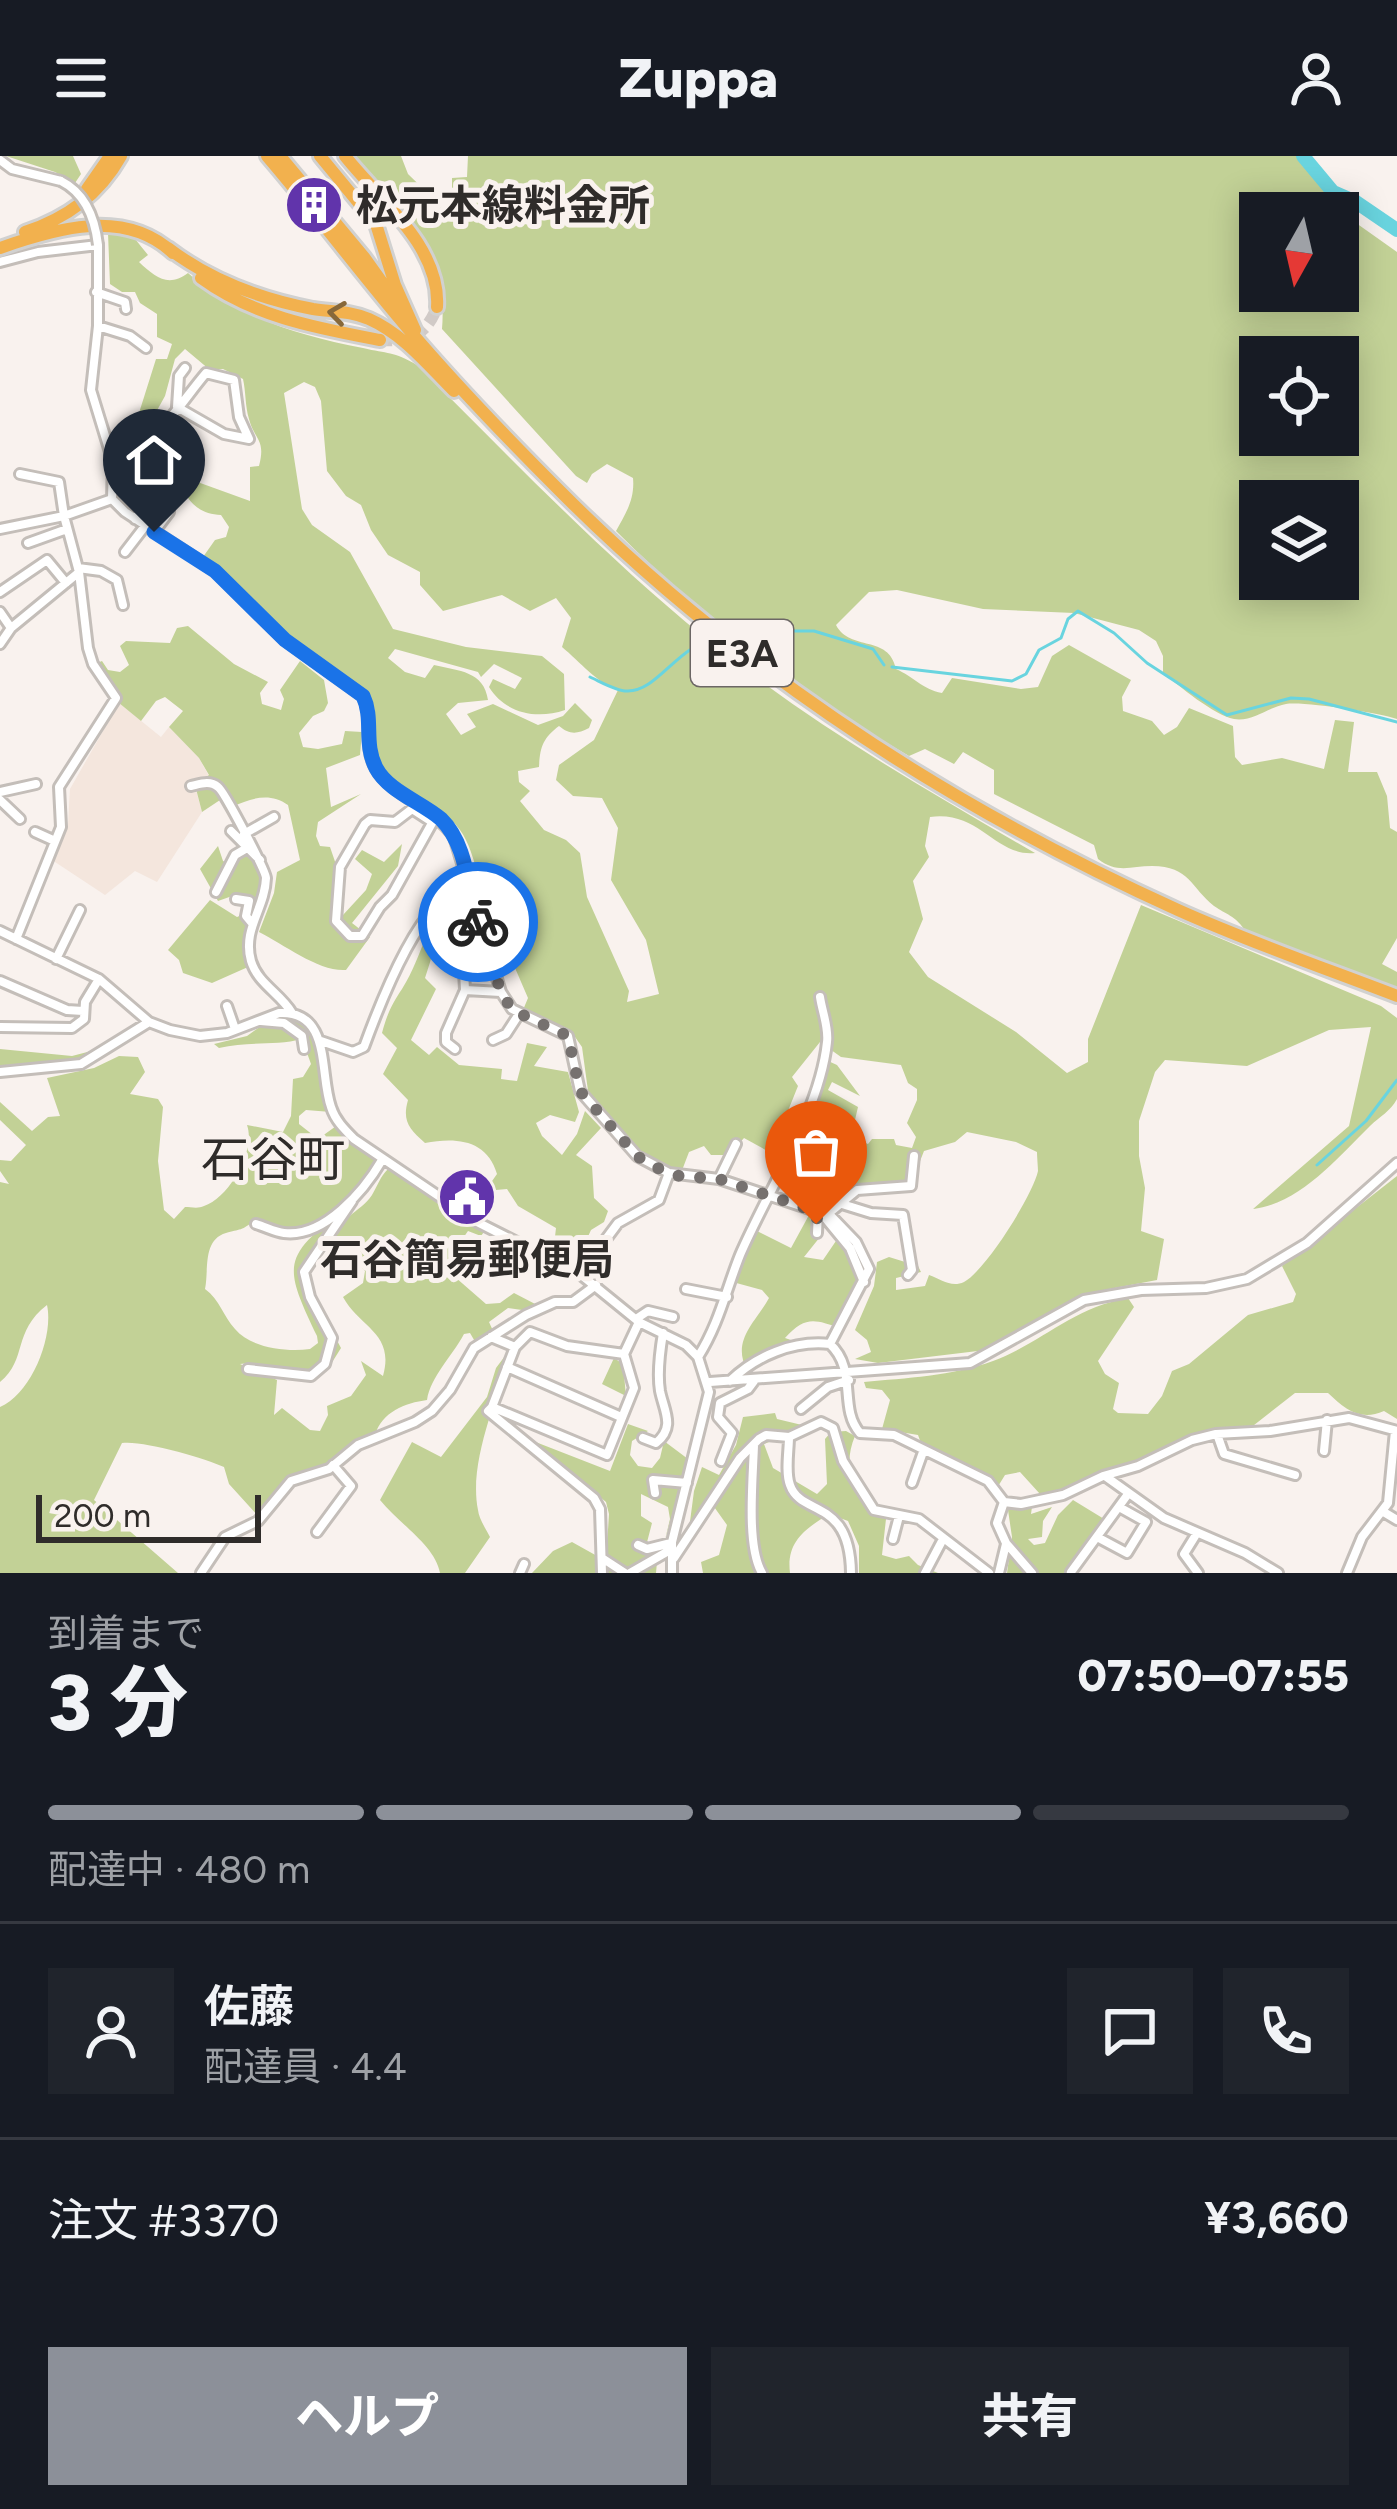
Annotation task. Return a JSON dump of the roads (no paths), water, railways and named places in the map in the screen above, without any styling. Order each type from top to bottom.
[{"type":"highway","points":[[2,242],[62,210],[91,185],[110,156]]},
{"type":"highway","points":[[2,242],[48,224],[85,202],[121,156]]},
{"type":"highway","name":"E3A","points":[[267,156],[433,357],[556,488],[753,662],[915,771],[1040,843],[1252,941],[1397,996]]},
{"type":"highway","name":"E3A","points":[[280,156],[364,257],[433,357]]},
{"type":"highway","points":[[320,156],[376,224],[415,330]]},
{"type":"highway","points":[[346,156],[418,246],[434,280],[436,308]]},
{"type":"highway","points":[[2,242],[113,224],[143,231],[203,274],[229,284],[301,307],[363,317],[408,344],[556,488]]},
{"type":"highway","points":[[168,248],[220,292],[266,314],[380,340]]},
{"type":"street","points":[[0,160],[12,169],[70,185],[85,203],[98,245],[98,326],[91,390],[113,462],[112,499]]},
{"type":"street","points":[[0,262],[98,245]]},
{"type":"street","points":[[96,292],[125,302],[126,309]]},
{"type":"street","points":[[98,326],[130,336],[146,348]]},
{"type":"street","points":[[177,407],[179,376],[185,368]]},
{"type":"street","points":[[113,462],[136,454],[206,373],[230,376],[249,439],[224,434],[177,407]]},
{"type":"street","points":[[153,434],[172,452]]},
{"type":"street","points":[[16,939],[61,827],[59,788],[116,698],[93,664],[59,482],[20,474]]},
{"type":"street","points":[[0,530],[112,499]]},
{"type":"street","points":[[112,499],[215,571],[285,640],[363,696],[369,709],[368,750],[377,772],[434,819],[460,849],[501,992],[519,1014],[568,1036],[580,1091],[637,1156],[669,1173],[719,1179],[822,1213],[856,1241],[868,1268],[830,1344]]},
{"type":"street","points":[[135,519],[146,504]]},
{"type":"street","points":[[125,552],[169,512]]},
{"type":"street","points":[[28,542],[67,529]]},
{"type":"street","points":[[0,592],[47,560],[66,583]]},
{"type":"street","points":[[0,644],[11,628],[79,570],[101,571],[117,580],[123,605]]},
{"type":"street","points":[[0,612],[11,628]]},
{"type":"street","points":[[191,786],[209,783],[222,790],[261,860],[267,875],[248,941],[256,972],[321,1041],[326,1090],[337,1121],[382,1160],[477,1222],[580,1274],[638,1320],[698,1357],[710,1382],[670,1569]]},
{"type":"street","points":[[20,820],[0,796],[36,784]]},
{"type":"street","points":[[412,809],[434,819],[392,895],[362,937],[350,936],[336,920],[338,875],[365,824],[370,820],[395,822],[412,809]]},
{"type":"street","points":[[244,834],[274,818]]},
{"type":"street","points":[[231,831],[261,860]]},
{"type":"street","points":[[35,832],[56,841]]},
{"type":"street","points":[[216,892],[235,855],[247,848]]},
{"type":"street","points":[[321,1041],[353,1052],[364,1047],[387,988],[422,928],[435,907],[466,882]]},
{"type":"street","points":[[236,899],[249,901],[246,916],[251,922]]},
{"type":"street","points":[[56,959],[80,910]]},
{"type":"street","points":[[0,931],[99,980],[149,1022],[200,1036],[292,1012]]},
{"type":"street","points":[[455,1049],[446,1042],[446,1034],[465,990],[464,971]]},
{"type":"street","points":[[0,1027],[72,1028],[81,1024],[99,980]]},
{"type":"street","points":[[0,981],[67,1010],[83,1011]]},
{"type":"street","points":[[465,990],[501,992]]},
{"type":"street","points":[[698,1357],[727,1297],[740,1256],[772,1196],[825,1055],[829,1036],[820,997]]},
{"type":"street","points":[[227,1006],[235,1029]]},
{"type":"street","points":[[493,1040],[506,1034],[519,1014]]},
{"type":"street","points":[[259,1020],[291,1027],[302,1036],[304,1049]]},
{"type":"street","points":[[0,1072],[81,1064],[149,1022]]},
{"type":"street","points":[[719,1179],[736,1144]]},
{"type":"street","points":[[822,1213],[857,1190],[911,1186],[914,1156]]},
{"type":"street","points":[[256,1224],[280,1233],[317,1227],[364,1190],[382,1160]]},
{"type":"street","points":[[710,1382],[849,1377],[970,1363],[1084,1300],[1141,1290],[1206,1288],[1247,1279],[1307,1243],[1397,1163]]},
{"type":"street","points":[[580,1274],[618,1223],[659,1200],[669,1173]]},
{"type":"street","points":[[248,1369],[310,1376],[325,1364],[332,1338],[310,1297],[304,1272],[352,1201]]},
{"type":"street","points":[[842,1204],[871,1213],[904,1214],[912,1270],[908,1275]]},
{"type":"street","points":[[817,1233],[822,1213]]},
{"type":"street","points":[[202,1573],[225,1537],[258,1521],[291,1481],[333,1466],[358,1445],[432,1411],[463,1373],[474,1348],[555,1302],[573,1302],[596,1285]]},
{"type":"street","points":[[686,1289],[727,1297]]},
{"type":"street","points":[[492,1407],[607,1455],[634,1388],[624,1354],[638,1320],[647,1311],[673,1317]]},
{"type":"street","points":[[602,1573],[600,1509],[594,1498],[488,1412],[515,1347],[530,1331],[567,1346],[624,1354]]},
{"type":"street","points":[[643,1438],[656,1443],[666,1433],[669,1411],[660,1392],[658,1360],[663,1333]]},
{"type":"street","points":[[491,1337],[515,1347]]},
{"type":"street","points":[[730,1381],[757,1359],[802,1343],[830,1344],[842,1355],[854,1427],[860,1433],[894,1435],[988,1481],[1004,1502]]},
{"type":"street","points":[[506,1367],[621,1417]]},
{"type":"street","points":[[802,1409],[849,1377]]},
{"type":"street","points":[[721,1461],[732,1433],[718,1417],[720,1403],[748,1389],[755,1380]]},
{"type":"street","points":[[1004,1502],[1042,1502],[1216,1433],[1270,1431],[1349,1418],[1396,1431],[1391,1492],[1362,1537],[1347,1573]]},
{"type":"street","points":[[1324,1450],[1327,1420]]},
{"type":"street","points":[[670,1569],[695,1521],[754,1445],[766,1435],[790,1436],[828,1423],[843,1461],[874,1510],[919,1519],[989,1573]]},
{"type":"street","points":[[1216,1433],[1224,1454],[1295,1475]]},
{"type":"street","points":[[790,1436],[788,1483],[800,1497],[837,1521],[851,1555],[851,1573]]},
{"type":"street","points":[[754,1445],[751,1542],[762,1573]]},
{"type":"street","points":[[912,1483],[923,1452]]},
{"type":"street","points":[[317,1532],[351,1486],[333,1466]]},
{"type":"street","points":[[1103,1476],[1164,1518],[1245,1553],[1277,1573]]},
{"type":"street","points":[[656,1493],[653,1480],[687,1483]]},
{"type":"street","points":[[1071,1572],[1128,1493]]},
{"type":"street","points":[[1004,1502],[997,1523],[1006,1543],[1032,1573]]},
{"type":"street","points":[[1097,1537],[1126,1553],[1146,1522],[1119,1507]]},
{"type":"street","points":[[1382,1511],[1397,1520]]},
{"type":"street","points":[[893,1539],[899,1516]]},
{"type":"street","points":[[1197,1533],[1184,1554],[1198,1573]]},
{"type":"street","points":[[924,1572],[943,1539]]},
{"type":"street","points":[[999,1573],[1006,1543]]},
{"type":"street","points":[[638,1545],[647,1550],[672,1545]]},
{"type":"street","points":[[601,1557],[627,1573],[672,1545]]},
{"type":"waterway","points":[[1303,156],[1333,192],[1397,230]]},
{"type":"waterway","points":[[892,667],[1012,681],[1026,674],[1039,650],[1061,638],[1068,619],[1078,611],[1227,715],[1291,698],[1397,722]]},
{"type":"waterway","points":[[740,643],[814,631],[873,649],[884,665]]},
{"type":"waterway","points":[[590,677],[618,690],[639,689],[693,648],[719,640]]},
{"type":"waterway","points":[[1317,1165],[1366,1121],[1397,1080]]},
{"type":"tunnel","points":[[380,340],[415,335],[428,325],[437,307]]},
{"type":"place","name":"松元本線料金所","points":[[314,205]]},
{"type":"place","name":"石谷簡易郵便局","points":[[467,1197]]},
{"type":"district","name":"石谷町","points":[[273,1159]]}]
